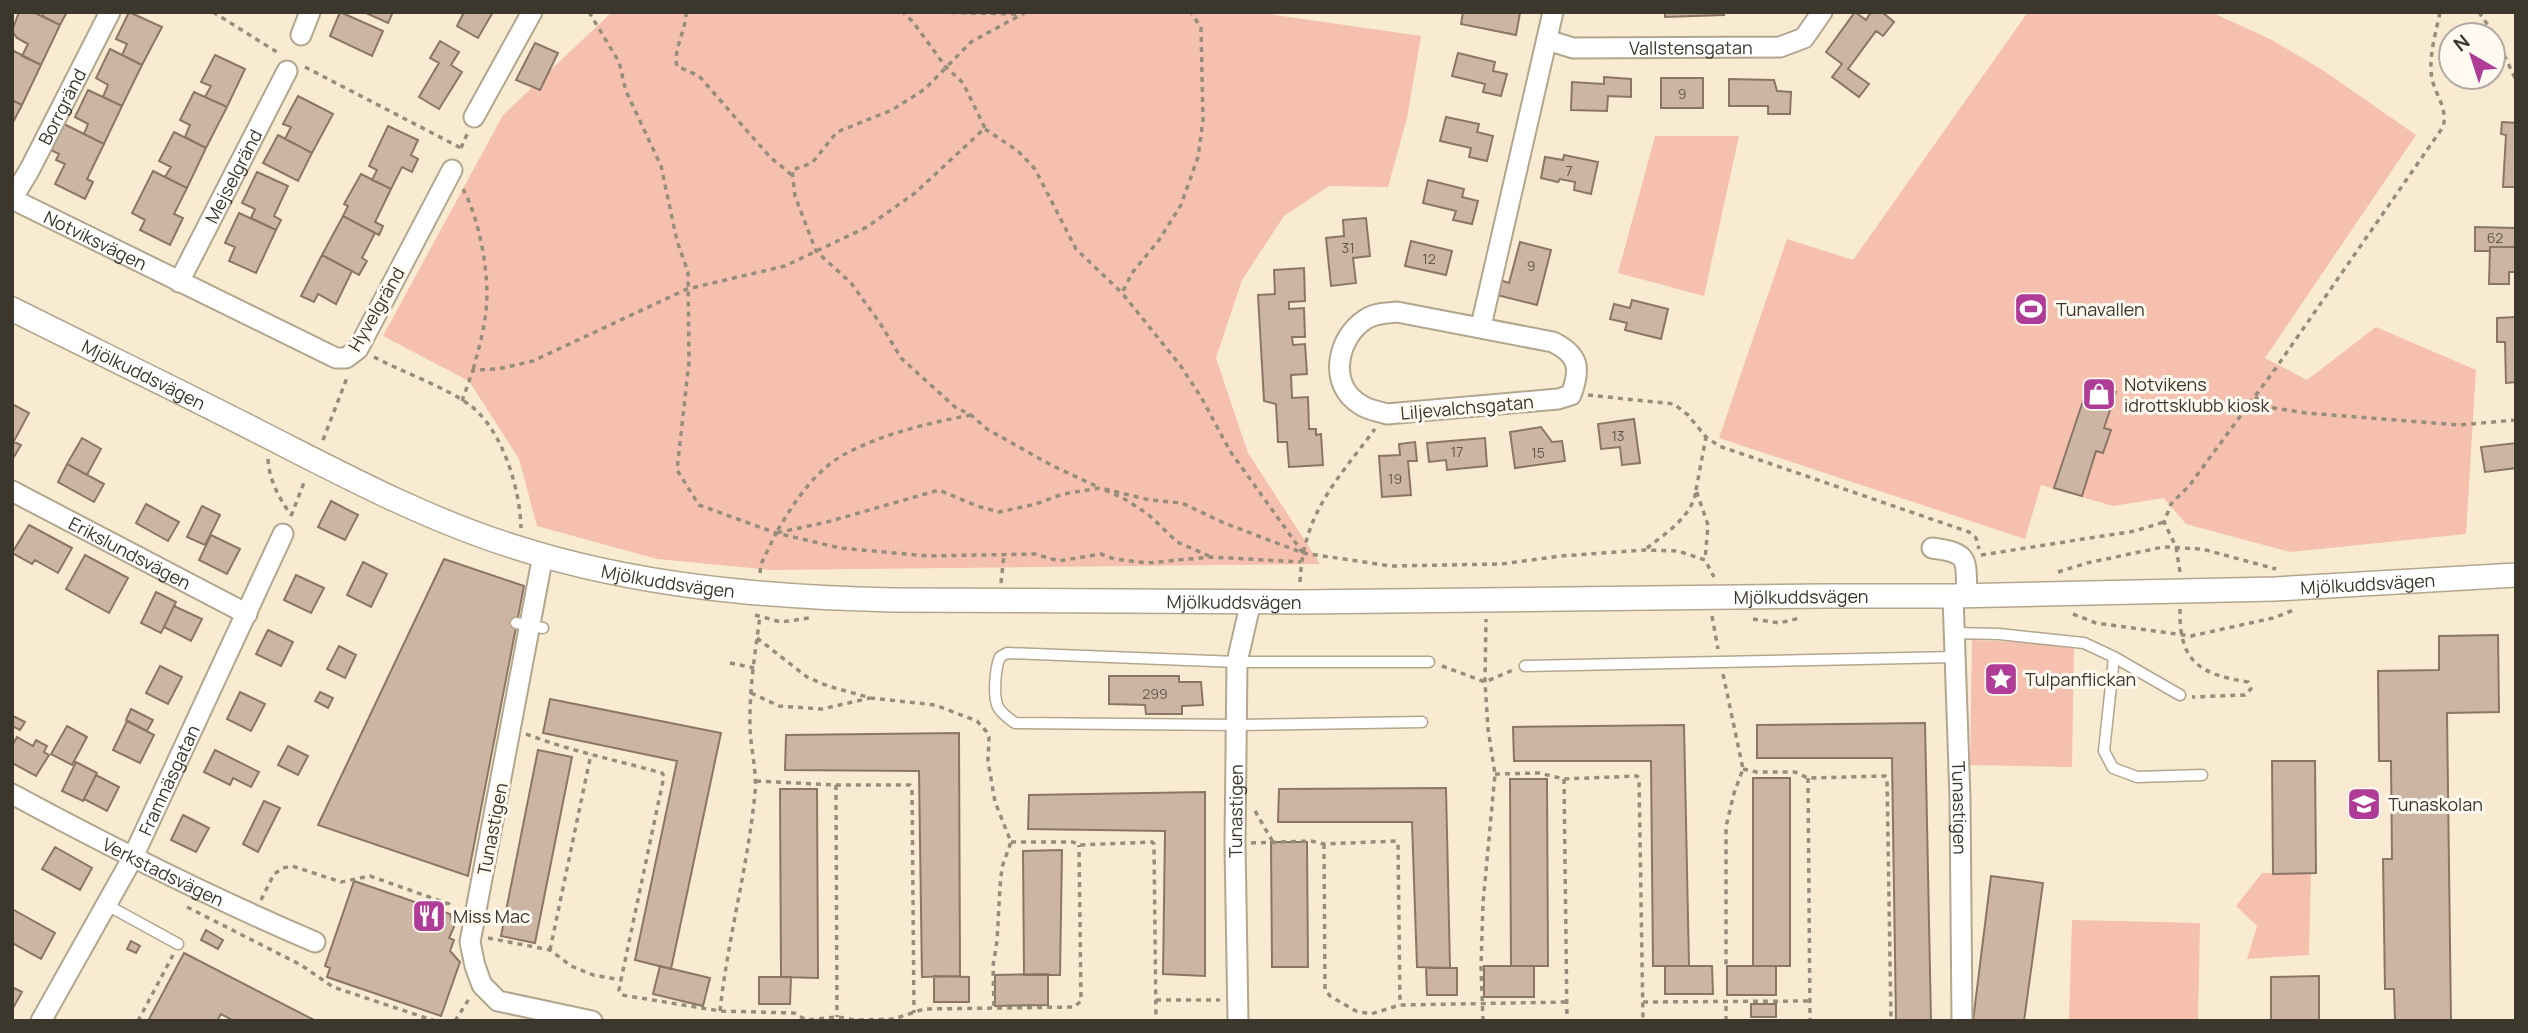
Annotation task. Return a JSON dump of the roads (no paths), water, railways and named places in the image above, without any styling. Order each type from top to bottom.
[{"type":"street","name":"Borrgränd","points":[[12,199],[110,12]]},
{"type":"street","points":[[301,34],[310,12]]},
{"type":"street","points":[[474,117],[532,12]]},
{"type":"street","points":[[1481,326],[1553,12]]},
{"type":"street","name":"Vallstensgatan","points":[[1547,40],[1573,48],[1780,47],[1804,38],[1822,12]]},
{"type":"street","name":"Mejselgränd","points":[[179,282],[291,64]]},
{"type":"street","name":"Hyvelgränd","points":[[179,282],[336,358],[346,358],[358,349],[452,170]]},
{"type":"street","name":"Notviksvägen","points":[[12,199],[179,282]]},
{"type":"street","name":"Mjölkuddsvägen","points":[[12,309],[434,518],[543,555],[696,587],[831,599],[1251,601],[1960,596],[2275,589],[2516,576]]},
{"type":"street","name":"Liljevalchsgatan","points":[[1397,312],[1481,326],[1553,342],[1572,353],[1576,374],[1571,395],[1558,399],[1387,414],[1359,405],[1344,385],[1339,371],[1344,341],[1354,328],[1367,318],[1397,312]]},
{"type":"street","name":"Erikslundsvägen","points":[[12,491],[247,614]]},
{"type":"street","name":"Framnäsgatan","points":[[41,1021],[132,859],[284,534]]},
{"type":"street","name":"Tunastigen","points":[[1932,548],[1953,551],[1963,557],[1966,571],[1954,633],[1960,799],[1962,1021]]},
{"type":"street","name":"Tunastigen","points":[[543,555],[470,942],[482,985],[498,1001],[592,1021]]},
{"type":"street","name":"Tunastigen","points":[[1238,1021],[1235,844],[1237,662],[1251,601]]},
{"type":"street","name":"Verkstadsvägen","points":[[12,794],[132,859],[315,942]]},
{"type":"lane","points":[[1954,633],[1999,634],[2084,643],[2180,695]]},
{"type":"lane","points":[[1422,722],[1015,723],[1004,715],[997,705],[996,668],[1000,657],[1007,653],[1237,662],[1429,662]]},
{"type":"lane","points":[[1525,666],[1955,657]]},
{"type":"lane","points":[[2114,657],[2104,751],[2113,768],[2137,777],[2202,775]]},
{"type":"lane","points":[[107,905],[178,944]]},
{"type":"place","name":"Tunavallen","points":[[2031,309]]},
{"type":"place","name":"Notvikens idrottsklubb kiosk","points":[[2099,394]]},
{"type":"place","name":"Tulpanflickan","points":[[2001,679]]},
{"type":"place","name":"Tunaskolan","points":[[2364,804]]},
{"type":"place","name":"Miss Mac","points":[[429,916]]}]
